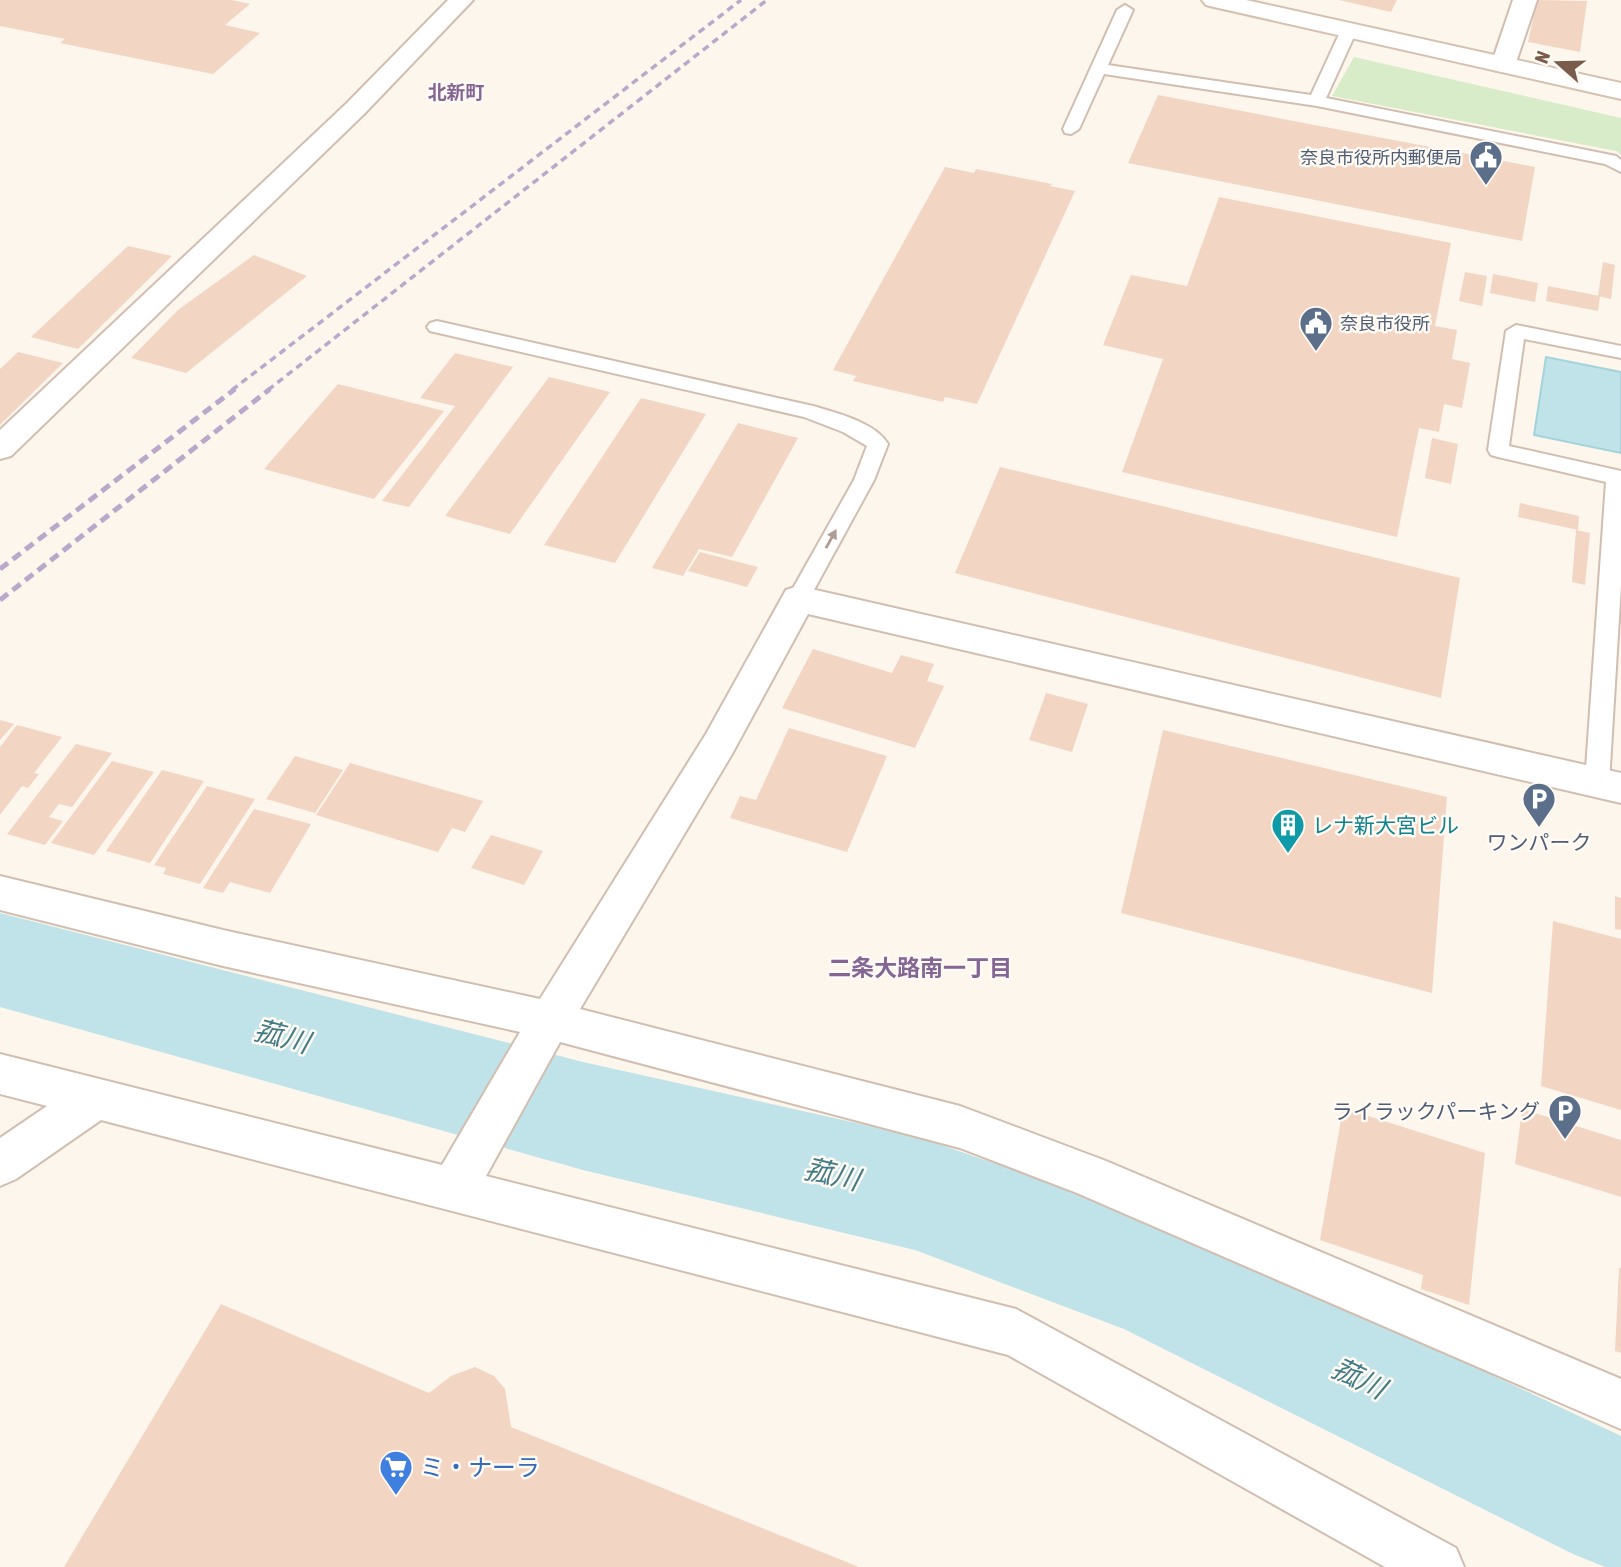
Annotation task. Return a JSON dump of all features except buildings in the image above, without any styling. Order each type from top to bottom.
[{"type":"street","points":[[0,448],[356,108],[461,0]]},
{"type":"street","points":[[1214,0],[1621,91]]},
{"type":"street","points":[[1503,65],[1525,0]]},
{"type":"street","points":[[452,1191],[550,1020],[719,744],[798,599],[1609,785]]},
{"type":"street","points":[[0,893],[223,948],[550,1020],[960,1127],[1102,1182],[1621,1404]]},
{"type":"street","points":[[0,1074],[93,1100],[1016,1333],[1437,1567]]},
{"type":"street","points":[[0,1164],[93,1100]]},
{"type":"lane","points":[[1071,129],[1125,10]]},
{"type":"lane","points":[[1317,101],[1349,30]]},
{"type":"lane","points":[[1099,69],[1317,101],[1610,160],[1621,167]]},
{"type":"lane","points":[[437,327],[759,402],[805,408],[858,429],[878,444],[864,480],[798,599]]},
{"type":"lane","points":[[1609,785],[1619,477],[1498,450],[1516,331],[1621,352]]},
{"type":"green space","points":[[1354,57],[1621,118],[1621,155],[1616,151],[1332,96]]},
{"type":"water","points":[[1546,357],[1621,372],[1621,453],[1534,435]]},
{"type":"waterway","name":"菰川","points":[[0,960],[583,1116],[915,1193],[1155,1279],[1621,1506]]},
{"type":"railway","points":[[232,390],[741,0]]},
{"type":"railway","points":[[268,390],[767,0]]},
{"type":"railway","points":[[0,569],[235,389]]},
{"type":"railway","points":[[0,600],[270,389]]},
{"type":"place","name":"奈良市役所内郵便局","points":[[1486,187]]},
{"type":"place","name":"奈良市役所","points":[[1316,353]]},
{"type":"place","name":"ワンパーク","points":[[1539,829]]},
{"type":"place","name":"レナ新大宮ビル","points":[[1288,855]]},
{"type":"place","name":"ライラックパーキング","points":[[1565,1141]]},
{"type":"place","name":"ミ・ナーラ","points":[[396,1497]]},
{"type":"district","name":"北新町","points":[[456,92]]},
{"type":"district","name":"二条大路南一丁目","points":[[920,968]]}]
